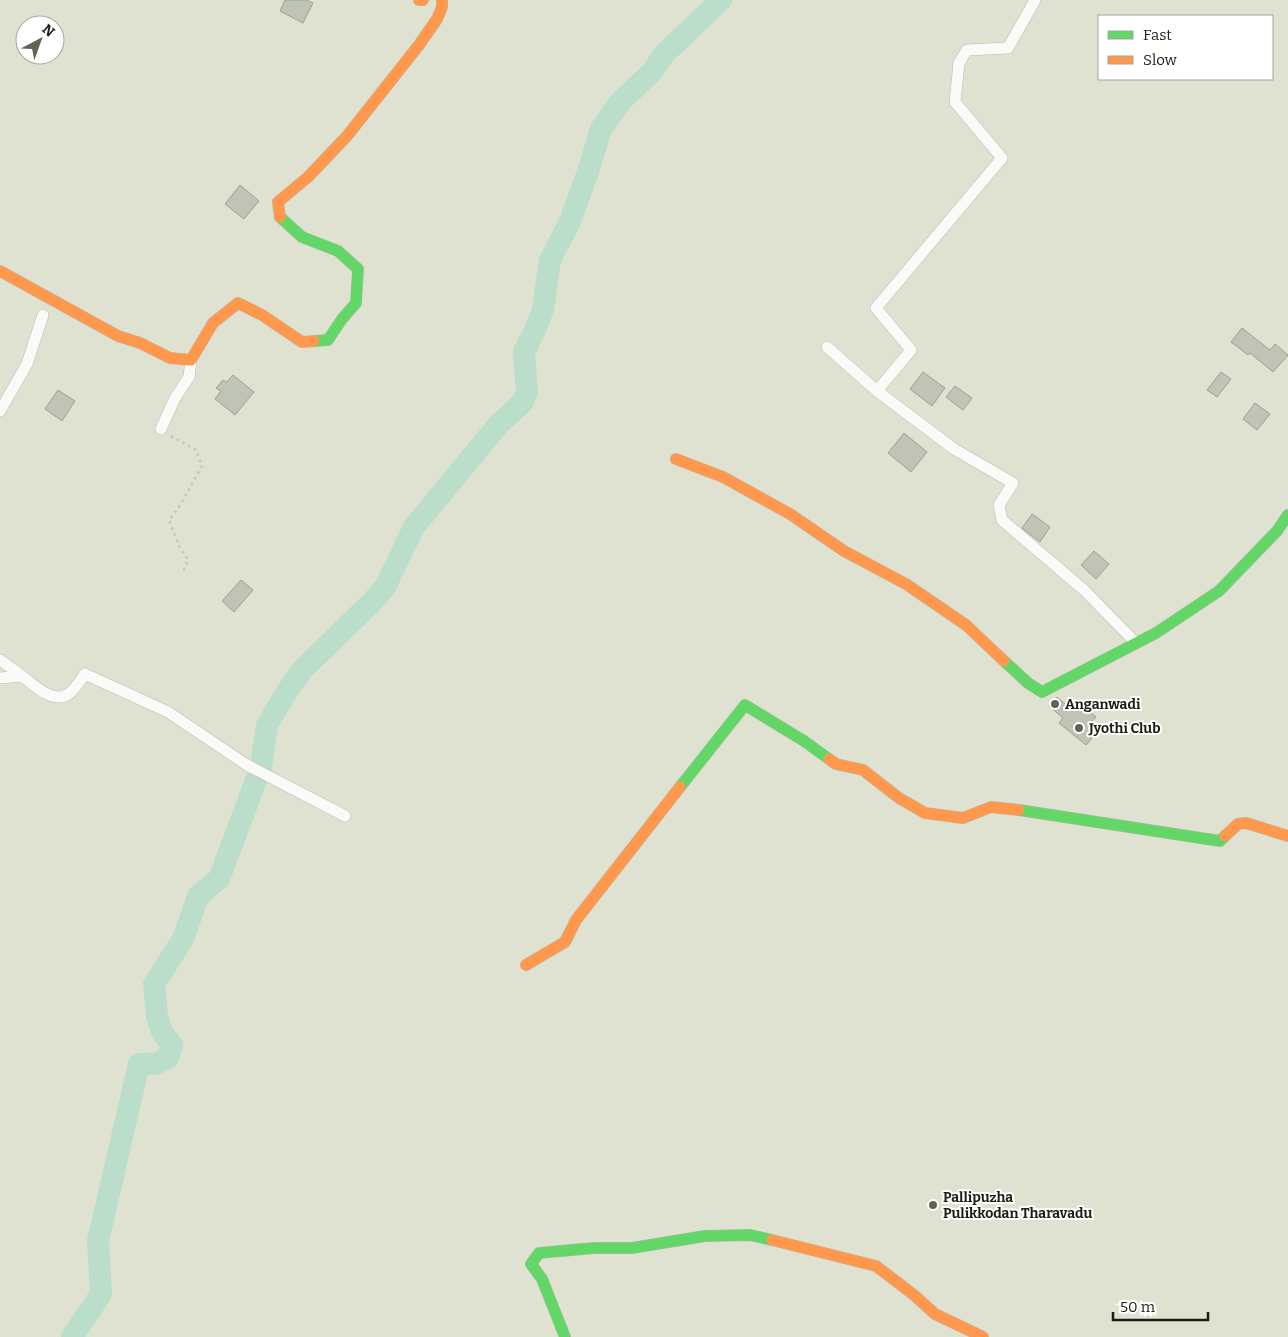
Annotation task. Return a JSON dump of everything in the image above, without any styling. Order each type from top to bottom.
[{"type":"street","points":[[161,429],[166,421],[174,398],[188,377],[191,360],[213,323],[238,303],[262,315],[302,342],[328,340],[356,302],[358,269],[338,251],[302,237],[280,219],[278,202],[308,177],[347,136],[437,20],[442,7],[442,0]]},
{"type":"street","points":[[877,392],[911,350],[876,308],[1002,158],[956,102],[959,63],[967,50],[1008,48],[1035,0]]},
{"type":"street","points":[[0,271],[118,336],[140,342],[170,358],[191,360]]},
{"type":"street","points":[[0,411],[28,364],[44,315]]},
{"type":"street","points":[[827,347],[877,392],[954,449],[1013,483],[999,505],[1002,520],[1084,590],[1136,643]]},
{"type":"street","points":[[676,459],[723,477],[790,514],[844,551],[906,584],[966,625],[1028,682],[1042,692],[1156,633],[1219,591],[1276,531],[1288,515]]},
{"type":"street","points":[[0,660],[37,688],[55,697],[66,695],[85,674],[168,712],[246,766],[344,816]]},
{"type":"street","points":[[0,678],[22,676]]},
{"type":"street","points":[[526,966],[565,942],[576,920],[745,705],[804,741],[836,764],[863,770],[900,798],[925,813],[962,818],[991,807],[1220,841],[1238,824],[1246,823],[1288,836]]},
{"type":"street","points":[[565,1337],[542,1279],[531,1264],[538,1253],[594,1248],[632,1248],[705,1236],[750,1235],[793,1244],[876,1266],[935,1314],[983,1337]]},
{"type":"path","points":[[161,429],[196,450],[202,466],[177,511],[169,520],[179,546],[188,560],[182,574]]},
{"type":"building","points":[[285,0],[307,0],[313,3],[303,23],[280,11]]},
{"type":"building","points":[[240,185],[259,201],[244,219],[225,204]]},
{"type":"building","points":[[1242,328],[1270,350],[1275,344],[1288,355],[1273,372],[1250,353],[1248,355],[1231,342]]},
{"type":"building","points":[[923,372],[945,388],[932,406],[910,389]]},
{"type":"building","points":[[1221,372],[1231,379],[1217,397],[1207,390]]},
{"type":"building","points":[[233,375],[254,392],[235,415],[215,399],[221,391],[216,388],[223,380],[227,382]]},
{"type":"building","points":[[955,386],[972,398],[963,410],[946,397]]},
{"type":"building","points":[[58,390],[75,401],[62,421],[45,409]]},
{"type":"building","points":[[1255,403],[1270,414],[1257,430],[1243,419]]},
{"type":"building","points":[[904,433],[927,452],[911,472],[888,453]]},
{"type":"building","points":[[1032,514],[1050,527],[1040,542],[1022,528]]},
{"type":"building","points":[[1094,551],[1109,564],[1096,579],[1081,565]]},
{"type":"building","points":[[241,580],[253,590],[234,612],[222,601]]},
{"type":"building","name":"Jyothi Club","points":[[1057,697],[1071,709],[1074,706],[1079,709],[1082,705],[1096,717],[1089,725],[1097,732],[1086,745],[1059,723],[1063,718],[1049,706]]},
{"type":"waterway","points":[[72,1337],[101,1294],[98,1241],[139,1064],[155,1064],[168,1058],[172,1045],[162,1032],[157,1016],[154,984],[183,939],[198,896],[219,879],[261,767],[267,725],[302,670],[385,587],[414,527],[498,425],[522,403],[527,393],[524,352],[543,309],[550,260],[570,221],[601,129],[621,101],[652,72],[664,54],[721,0]]},
{"type":"traffic: fast","points":[[280,217],[302,237],[338,251],[358,269],[356,303],[342,319],[328,340],[314,341]]},
{"type":"traffic: fast","points":[[1004,661],[1028,683],[1042,692],[1156,633],[1219,591],[1277,531],[1288,515]]},
{"type":"traffic: fast","points":[[680,787],[745,705],[804,741],[829,759]]},
{"type":"traffic: fast","points":[[1019,810],[1220,841],[1225,836]]},
{"type":"traffic: fast","points":[[565,1337],[542,1279],[531,1264],[539,1253],[594,1248],[632,1248],[705,1236],[750,1235],[772,1240]]},
{"type":"traffic: slow","points":[[280,217],[278,202],[308,177],[347,136],[419,45],[437,19],[442,7],[442,0]]},
{"type":"traffic: slow","points":[[0,271],[118,336],[140,343],[170,358],[191,360],[213,323],[238,303],[262,315],[302,342],[314,341]]},
{"type":"traffic: slow","points":[[676,459],[723,477],[790,514],[844,551],[906,584],[966,625],[1004,661]]},
{"type":"traffic: slow","points":[[829,759],[836,764],[863,770],[899,798],[925,813],[963,818],[991,807],[1019,810]]},
{"type":"traffic: slow","points":[[526,965],[565,942],[576,920],[680,787]]},
{"type":"traffic: slow","points":[[1225,836],[1238,824],[1246,823],[1288,836]]},
{"type":"traffic: slow","points":[[772,1240],[876,1266],[935,1314],[983,1337]]},
{"type":"place","name":"Anganwadi","points":[[1055,704]]},
{"type":"place","name":"Jyothi Club","points":[[1079,728]]},
{"type":"place","name":"Pallipuzha Pulikkodan Tharavadu","points":[[933,1205]]}]
